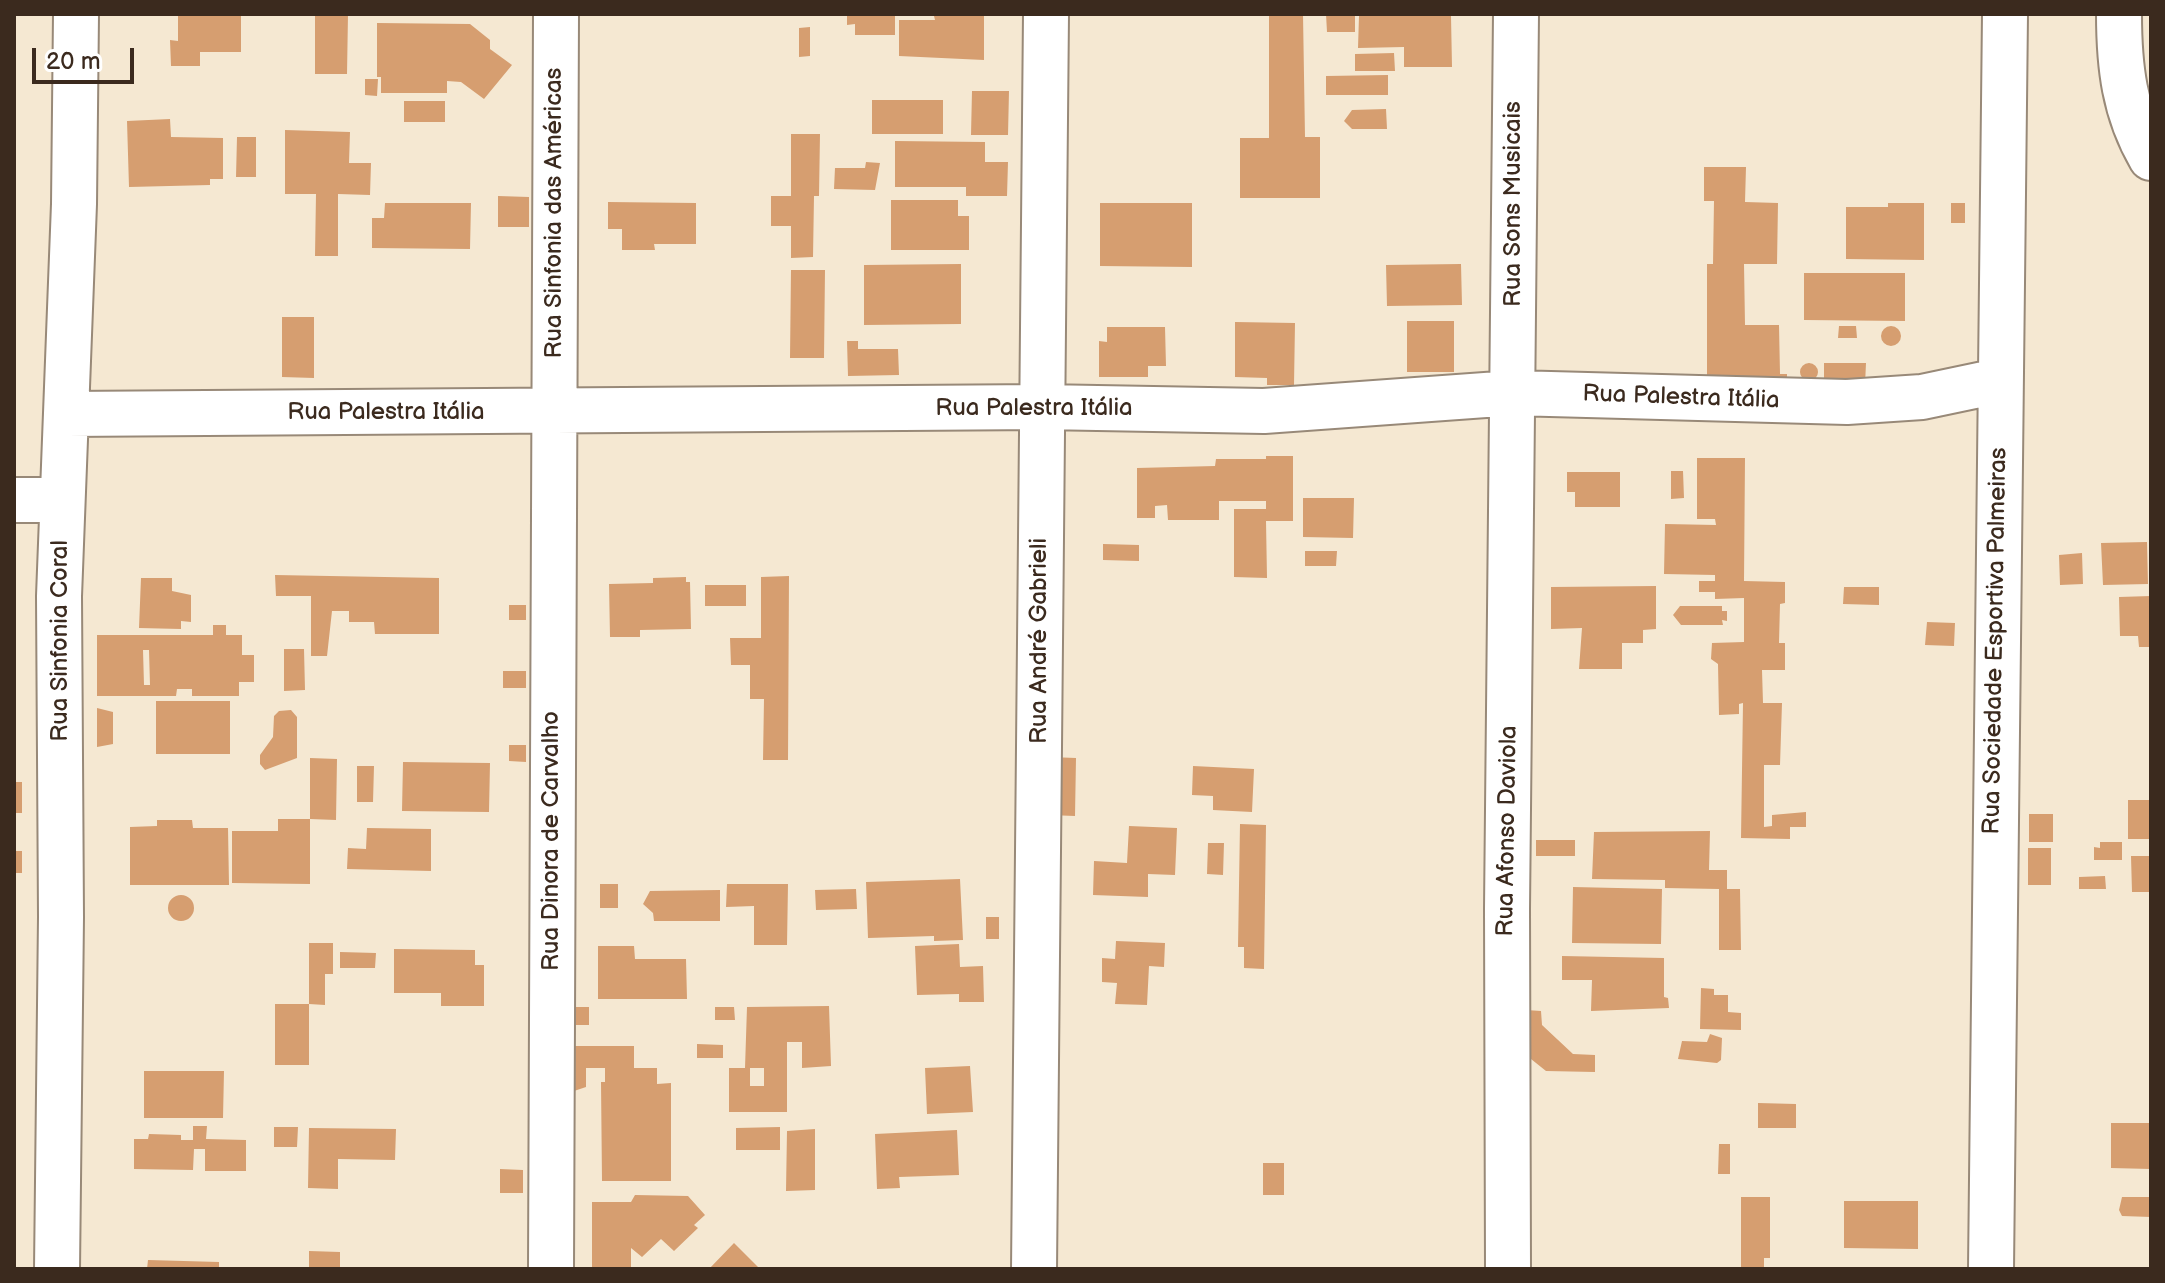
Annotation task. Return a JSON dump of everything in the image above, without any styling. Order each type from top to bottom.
[{"type":"street","name":"Rua Sinfonia Coral","points":[[57,1269],[62,500],[67,414],[76,14]]},
{"type":"street","name":"Rua Sinfonia das Américas","points":[[554,412],[556,14]]},
{"type":"street","name":"Rua André Gabrieli","points":[[1034,1269],[1046,14]]},
{"type":"street","name":"Rua Sons Musicais","points":[[1513,393],[1516,14]]},
{"type":"street","name":"Rua Sociedade Esportiva Palmeiras","points":[[1991,1269],[1998,381],[2005,14]]},
{"type":"street","points":[[2119,14],[2124,88],[2136,131],[2151,158]]},
{"type":"street","name":"Rua Palestra Itália","points":[[67,414],[1042,407],[1264,411],[1513,393],[1847,402],[1922,397],[1998,381]]},
{"type":"street","name":"Rua Afonso Daviola","points":[[1508,1269],[1507,908],[1513,393]]},
{"type":"street","name":"Rua Dinora de Carvalho","points":[[551,1269],[554,412]]},
{"type":"street","points":[[14,500],[62,500]]},
{"type":"building","points":[[178,14],[241,14],[241,52],[200,52],[200,66],[171,66],[170,40],[178,41]]},
{"type":"building","points":[[315,14],[348,14],[347,74],[315,74]]},
{"type":"building","points":[[847,14],[895,14],[895,35],[855,35],[855,24],[847,25]]},
{"type":"building","points":[[1269,14],[1303,14],[1305,137],[1320,137],[1320,198],[1240,198],[1240,138],[1269,138]]},
{"type":"building","points":[[1326,14],[1355,14],[1355,32],[1327,32]]},
{"type":"building","points":[[934,16],[984,16],[984,60],[899,56],[899,20],[935,20]]},
{"type":"building","points":[[1359,16],[1451,16],[1452,67],[1404,67],[1404,47],[1358,48]]},
{"type":"building","points":[[377,23],[470,24],[490,40],[490,49],[512,65],[484,99],[461,82],[447,81],[447,93],[381,93],[381,77],[377,77]]},
{"type":"building","points":[[810,27],[810,56],[799,57],[799,28]]},
{"type":"building","points":[[1394,53],[1395,71],[1355,71],[1355,54]]},
{"type":"building","points":[[1388,75],[1388,95],[1326,95],[1326,76]]},
{"type":"building","points":[[365,79],[378,79],[377,96],[365,95]]},
{"type":"building","points":[[972,91],[1009,91],[1008,135],[971,135]]},
{"type":"building","points":[[872,100],[943,100],[943,134],[872,134]]},
{"type":"building","points":[[404,101],[445,101],[445,122],[404,122]]},
{"type":"building","points":[[1386,109],[1387,129],[1352,129],[1344,121],[1352,110]]},
{"type":"building","points":[[170,119],[171,137],[223,138],[223,179],[210,179],[210,185],[129,187],[127,121]]},
{"type":"building","points":[[285,130],[350,132],[349,163],[371,163],[370,195],[338,194],[338,256],[315,256],[316,194],[285,194]]},
{"type":"building","points":[[791,134],[820,134],[819,196],[814,196],[813,257],[791,258],[791,226],[771,226],[771,196],[791,196]]},
{"type":"building","points":[[237,137],[256,137],[256,177],[236,177]]},
{"type":"building","points":[[895,141],[985,142],[985,162],[1008,162],[1007,196],[966,196],[966,187],[895,187]]},
{"type":"building","points":[[866,162],[880,163],[875,190],[834,189],[835,168],[865,168]]},
{"type":"building","points":[[1704,167],[1746,167],[1745,202],[1778,203],[1777,264],[1744,264],[1745,325],[1779,325],[1780,374],[1787,374],[1787,387],[1746,387],[1746,376],[1733,376],[1734,386],[1707,386],[1707,264],[1713,264],[1714,201],[1704,201]]},
{"type":"building","points":[[498,196],[529,197],[529,227],[498,227]]},
{"type":"building","points":[[891,200],[958,200],[958,216],[969,216],[969,250],[891,250]]},
{"type":"building","points":[[608,202],[696,203],[696,244],[654,244],[655,250],[622,250],[622,229],[608,229]]},
{"type":"building","points":[[385,203],[471,203],[470,249],[372,248],[372,218],[384,218]]},
{"type":"building","points":[[1100,203],[1192,203],[1192,267],[1100,266]]},
{"type":"building","points":[[1888,203],[1924,203],[1924,260],[1846,259],[1846,207],[1888,207]]},
{"type":"building","points":[[1951,203],[1965,203],[1965,223],[1951,223]]},
{"type":"building","points":[[961,264],[961,324],[864,325],[864,265]]},
{"type":"building","points":[[1461,264],[1462,305],[1387,306],[1386,265]]},
{"type":"building","points":[[791,270],[825,270],[824,358],[790,358]]},
{"type":"building","points":[[1804,273],[1905,273],[1905,321],[1804,320]]},
{"type":"building","points":[[282,317],[314,317],[314,378],[282,377]]},
{"type":"building","points":[[1407,321],[1454,321],[1454,372],[1407,372]]},
{"type":"building","points":[[1235,322],[1295,323],[1294,385],[1267,385],[1267,378],[1235,377]]},
{"type":"building","points":[[1839,326],[1856,326],[1857,338],[1838,338]]},
{"type":"building","points":[[1891,326],[1898,329],[1901,336],[1898,343],[1891,346],[1884,343],[1881,336],[1884,329]]},
{"type":"building","points":[[1107,327],[1165,327],[1166,366],[1148,366],[1148,377],[1099,377],[1099,341],[1107,342]]},
{"type":"building","points":[[847,341],[858,341],[858,349],[898,349],[899,375],[848,376]]},
{"type":"building","points":[[1809,363],[1818,372],[1809,381],[1800,372]]},
{"type":"building","points":[[1824,363],[1866,363],[1865,385],[1824,384]]},
{"type":"building","points":[[1266,456],[1293,456],[1293,521],[1266,521],[1267,578],[1234,577],[1234,509],[1266,509],[1266,501],[1219,501],[1219,520],[1168,520],[1167,505],[1155,506],[1155,518],[1137,518],[1137,468],[1215,466],[1216,459],[1266,459]]},
{"type":"building","points":[[1697,458],[1745,458],[1744,581],[1785,582],[1785,603],[1780,604],[1779,643],[1785,643],[1785,670],[1762,670],[1763,703],[1782,703],[1780,765],[1764,765],[1764,827],[1772,826],[1772,815],[1806,812],[1806,827],[1790,827],[1790,839],[1741,838],[1743,703],[1739,704],[1739,714],[1719,715],[1718,664],[1711,659],[1712,643],[1744,642],[1744,598],[1715,599],[1715,592],[1699,592],[1699,581],[1715,581],[1715,575],[1664,574],[1665,524],[1716,525],[1715,519],[1697,519]]},
{"type":"building","points":[[1671,471],[1683,471],[1684,498],[1671,499]]},
{"type":"building","points":[[1567,472],[1620,472],[1620,507],[1575,507],[1575,492],[1567,492]]},
{"type":"building","points":[[1303,498],[1354,498],[1353,538],[1303,537]]},
{"type":"building","points":[[2147,542],[2148,584],[2103,585],[2101,543]]},
{"type":"building","points":[[1103,544],[1139,545],[1139,561],[1103,560]]},
{"type":"building","points":[[1305,551],[1337,551],[1336,566],[1305,566]]},
{"type":"building","points":[[2082,553],[2083,584],[2060,585],[2059,555]]},
{"type":"building","points":[[275,575],[439,578],[439,634],[375,634],[374,622],[349,622],[349,611],[332,611],[327,656],[311,656],[311,596],[276,596]]},
{"type":"building","points":[[789,576],[788,760],[763,760],[764,699],[750,699],[750,665],[731,665],[730,638],[761,638],[761,577]]},
{"type":"building","points":[[686,577],[686,582],[690,582],[691,629],[640,630],[640,637],[610,637],[609,584],[653,583],[653,578]]},
{"type":"building","points":[[141,578],[172,578],[172,591],[191,595],[191,622],[181,621],[181,629],[139,628]]},
{"type":"building","points":[[705,585],[746,585],[746,606],[705,606]]},
{"type":"building","points":[[1656,586],[1656,629],[1643,630],[1643,643],[1622,643],[1622,669],[1579,669],[1582,628],[1551,629],[1551,587]]},
{"type":"building","points":[[1844,587],[1879,587],[1879,605],[1843,604]]},
{"type":"building","points":[[2151,596],[2151,647],[2139,647],[2138,636],[2120,636],[2119,597]]},
{"type":"building","points":[[509,605],[526,605],[526,620],[509,620]]},
{"type":"building","points":[[1680,606],[1722,606],[1722,611],[1727,611],[1727,621],[1722,620],[1723,625],[1681,625],[1673,615]]},
{"type":"building","points":[[1927,622],[1955,623],[1954,646],[1925,645]]},
{"type":"building","points":[[213,625],[226,625],[226,635],[242,635],[242,655],[254,655],[254,682],[239,682],[239,696],[192,696],[192,689],[177,689],[176,696],[97,696],[97,635],[213,635]],"holes":[[[143,650],[149,650],[150,685],[144,685]]]},
{"type":"building","points":[[284,649],[304,649],[305,690],[284,691]]},
{"type":"building","points":[[503,671],[526,671],[526,688],[503,688]]},
{"type":"building","points":[[156,701],[230,701],[230,754],[156,754]]},
{"type":"building","points":[[97,708],[113,712],[113,744],[97,747]]},
{"type":"building","points":[[291,710],[297,717],[297,758],[265,770],[260,764],[260,755],[273,737],[274,716],[279,711]]},
{"type":"building","points":[[509,745],[526,745],[526,762],[509,761]]},
{"type":"building","points":[[1050,757],[1076,758],[1075,816],[1049,815]]},
{"type":"building","points":[[310,758],[337,759],[336,820],[310,819]]},
{"type":"building","points":[[403,762],[490,763],[489,812],[402,811]]},
{"type":"building","points":[[357,766],[374,766],[373,802],[357,802]]},
{"type":"building","points":[[1193,766],[1254,769],[1252,812],[1213,810],[1213,796],[1192,795]]},
{"type":"building","points":[[14,782],[22,782],[22,813],[14,813]]},
{"type":"building","points":[[2128,800],[2151,800],[2151,839],[2128,839]]},
{"type":"building","points":[[2029,814],[2053,814],[2053,842],[2029,842]]},
{"type":"building","points":[[278,819],[310,819],[310,884],[232,883],[232,831],[278,831]]},
{"type":"building","points":[[157,820],[192,820],[193,828],[228,828],[229,885],[130,885],[130,827],[157,826]]},
{"type":"building","points":[[1240,824],[1266,825],[1264,969],[1244,968],[1244,947],[1238,947]]},
{"type":"building","points":[[1129,826],[1177,828],[1175,875],[1148,874],[1148,897],[1093,895],[1094,861],[1127,863]]},
{"type":"building","points":[[367,828],[431,829],[431,871],[347,869],[348,848],[366,849]]},
{"type":"building","points":[[1710,831],[1709,870],[1727,870],[1727,889],[1740,889],[1741,950],[1719,950],[1719,889],[1665,888],[1665,880],[1592,879],[1594,832]]},
{"type":"building","points":[[1536,840],[1575,840],[1575,856],[1536,856]]},
{"type":"building","points":[[2100,842],[2122,842],[2122,860],[2094,860],[2094,847],[2100,848]]},
{"type":"building","points":[[1208,843],[1224,843],[1223,875],[1207,874]]},
{"type":"building","points":[[2028,848],[2051,848],[2051,885],[2028,885]]},
{"type":"building","points":[[14,851],[22,851],[22,873],[14,873]]},
{"type":"building","points":[[2131,856],[2151,856],[2151,892],[2132,892]]},
{"type":"building","points":[[2105,876],[2106,889],[2079,889],[2079,877]]},
{"type":"building","points":[[960,879],[963,940],[934,941],[934,936],[868,938],[866,882]]},
{"type":"building","points":[[600,884],[618,884],[618,908],[600,908]]},
{"type":"building","points":[[727,884],[788,884],[787,945],[754,945],[754,906],[726,907]]},
{"type":"building","points":[[1573,887],[1662,889],[1661,944],[1572,943]]},
{"type":"building","points":[[856,889],[857,909],[816,910],[815,890]]},
{"type":"building","points":[[720,890],[720,921],[654,921],[653,913],[643,904],[650,891]]},
{"type":"building","points":[[181,895],[190,899],[194,908],[190,917],[181,921],[172,917],[168,908],[172,899]]},
{"type":"building","points":[[986,917],[999,917],[999,939],[986,939]]},
{"type":"building","points":[[1116,941],[1165,943],[1164,967],[1149,966],[1147,1005],[1115,1004],[1117,983],[1102,982],[1102,958],[1115,959]]},
{"type":"building","points":[[309,943],[333,943],[333,974],[325,974],[325,1005],[309,1004]]},
{"type":"building","points":[[959,944],[960,967],[983,966],[984,1002],[959,1002],[959,994],[917,995],[915,946]]},
{"type":"building","points":[[598,946],[634,946],[635,959],[686,959],[687,999],[598,999]]},
{"type":"building","points":[[394,949],[475,950],[475,965],[484,965],[484,1006],[441,1006],[441,993],[394,993]]},
{"type":"building","points":[[340,952],[376,953],[375,968],[340,968]]},
{"type":"building","points":[[1562,956],[1664,958],[1664,997],[1668,998],[1669,1008],[1591,1011],[1592,980],[1562,980]]},
{"type":"building","points":[[1701,988],[1714,989],[1714,995],[1728,995],[1728,1012],[1741,1013],[1741,1030],[1700,1029]]},
{"type":"building","points":[[275,1004],[309,1004],[309,1065],[275,1065]]},
{"type":"building","points":[[829,1006],[831,1066],[802,1068],[802,1042],[787,1042],[787,1112],[729,1112],[729,1068],[745,1068],[747,1007]],"holes":[[[750,1068],[764,1068],[764,1086],[750,1086]]]},
{"type":"building","points":[[572,1007],[589,1007],[589,1025],[571,1025]]},
{"type":"building","points":[[715,1007],[734,1007],[735,1020],[715,1020]]},
{"type":"building","points":[[1526,1010],[1541,1011],[1542,1025],[1573,1054],[1595,1055],[1595,1072],[1546,1071],[1526,1055]]},
{"type":"building","points":[[1710,1034],[1722,1038],[1721,1060],[1717,1063],[1678,1059],[1682,1041],[1707,1042]]},
{"type":"building","points":[[697,1044],[723,1045],[723,1058],[697,1058]]},
{"type":"building","points":[[574,1046],[634,1046],[634,1068],[657,1068],[657,1084],[671,1083],[671,1181],[602,1181],[601,1082],[605,1082],[605,1068],[586,1068],[586,1087],[571,1092]]},
{"type":"building","points":[[970,1066],[973,1112],[927,1114],[925,1068]]},
{"type":"building","points":[[144,1071],[224,1071],[223,1118],[144,1118]]},
{"type":"building","points":[[1758,1103],[1796,1104],[1796,1128],[1758,1128]]},
{"type":"building","points":[[2111,1123],[2151,1123],[2151,1169],[2111,1168]]},
{"type":"building","points":[[193,1126],[207,1126],[206,1139],[246,1140],[246,1171],[205,1171],[205,1149],[194,1149],[193,1170],[134,1169],[134,1139],[148,1139],[149,1134],[181,1135],[181,1140],[193,1140]]},
{"type":"building","points":[[274,1127],[298,1127],[297,1147],[274,1147]]},
{"type":"building","points":[[780,1127],[780,1150],[736,1150],[736,1128]]},
{"type":"building","points":[[309,1128],[396,1129],[395,1160],[338,1159],[338,1189],[308,1188]]},
{"type":"building","points":[[815,1129],[815,1190],[786,1191],[787,1131]]},
{"type":"building","points":[[957,1130],[959,1175],[899,1177],[900,1188],[877,1189],[875,1134]]},
{"type":"building","points":[[1719,1144],[1730,1144],[1730,1174],[1718,1174]]},
{"type":"building","points":[[1263,1163],[1284,1163],[1284,1195],[1263,1195]]},
{"type":"building","points":[[500,1169],[523,1170],[523,1193],[500,1193]]},
{"type":"building","points":[[635,1195],[688,1196],[705,1215],[694,1225],[698,1228],[674,1251],[661,1239],[642,1257],[631,1248],[631,1269],[592,1269],[592,1202],[631,1202]]},
{"type":"building","points":[[1741,1197],[1770,1197],[1770,1258],[1764,1258],[1764,1269],[1741,1269]]},
{"type":"building","points":[[2122,1197],[2151,1197],[2151,1217],[2122,1216],[2119,1210]]},
{"type":"building","points":[[1844,1201],[1918,1201],[1918,1249],[1844,1248]]},
{"type":"building","points":[[734,1243],[760,1269],[709,1269]]},
{"type":"building","points":[[309,1251],[340,1252],[340,1269],[309,1269]]},
{"type":"building","points":[[148,1260],[219,1262],[219,1269],[147,1269]]}]
